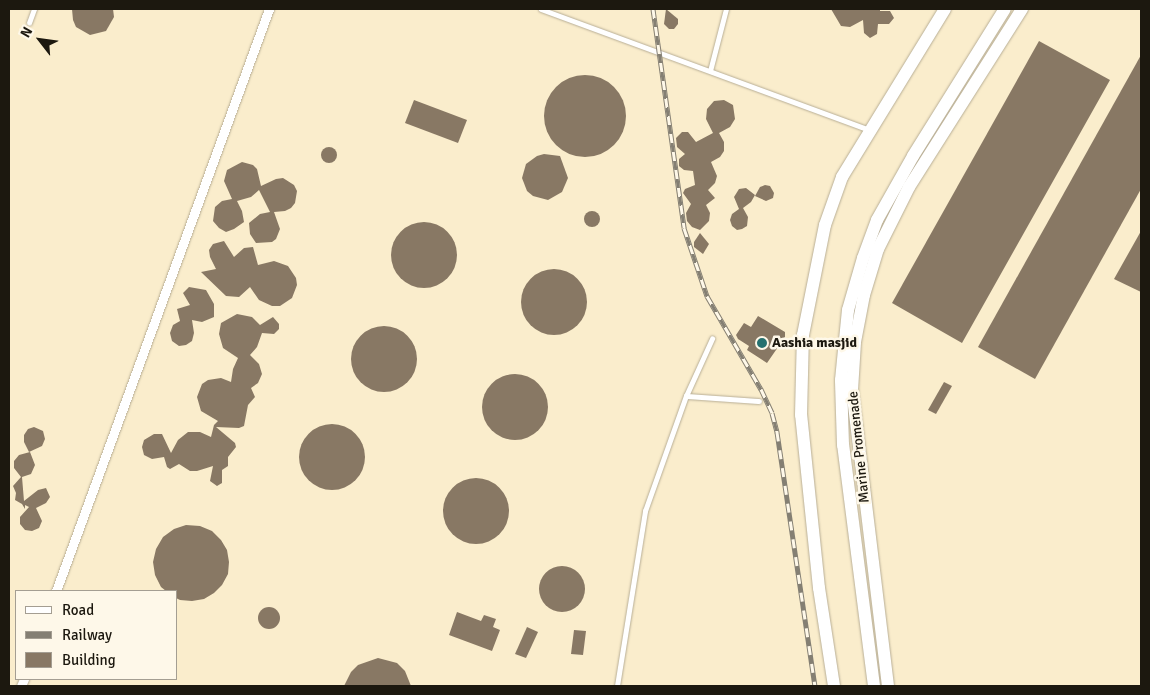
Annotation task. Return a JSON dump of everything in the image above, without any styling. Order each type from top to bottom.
[{"type":"main road","points":[[834,686],[819,588],[801,414],[803,335],[825,225],[842,177],[944,9]]},
{"type":"main road","name":"Marine Promenade","points":[[874,686],[843,445],[841,380],[848,310],[863,258],[877,220],[913,156],[1005,9]]},
{"type":"main road","name":"Marine Promenade","points":[[888,686],[852,390],[855,342],[864,295],[878,249],[908,187],[1022,9]]},
{"type":"street","points":[[56,590],[269,9]]},
{"type":"lane","points":[[29,23],[34,9]]},
{"type":"lane","points":[[540,9],[870,130]]},
{"type":"lane","points":[[710,72],[726,9]]},
{"type":"lane","points":[[617,686],[645,511],[686,396],[712,339]]},
{"type":"lane","points":[[686,396],[759,401]]},
{"type":"shaded area","points":[[9,9],[1141,9],[1141,686],[9,686]]},
{"type":"building","points":[[72,9],[113,9],[114,17],[106,31],[90,35],[76,27]]},
{"type":"building","points":[[666,9],[678,19],[678,24],[674,29],[669,29],[664,24]]},
{"type":"building","points":[[831,9],[880,9],[880,11],[890,11],[894,18],[889,24],[878,24],[877,34],[870,38],[864,33],[863,20],[850,27],[841,26]]},
{"type":"building","points":[[1039,41],[1110,80],[962,343],[892,303]]},
{"type":"building","points":[[1141,55],[1141,189],[1035,379],[978,347]]},
{"type":"building","points":[[585,75],[601,78],[614,87],[623,100],[626,116],[623,132],[614,145],[601,154],[585,157],[569,154],[556,145],[547,132],[544,116],[547,100],[556,87],[569,78]]},
{"type":"building","points":[[414,100],[467,120],[458,143],[405,123]]},
{"type":"building","points":[[724,100],[733,105],[735,119],[730,127],[719,133],[724,142],[724,151],[720,157],[711,162],[717,176],[715,183],[708,190],[715,198],[706,205],[710,213],[709,221],[700,230],[692,227],[687,221],[686,213],[691,204],[683,193],[685,189],[695,185],[693,171],[684,170],[679,166],[679,159],[685,154],[677,147],[676,138],[682,132],[688,132],[696,142],[713,133],[706,119],[707,109],[714,101]]},
{"type":"building","points":[[329,147],[337,155],[329,163],[321,155]]},
{"type":"building","points":[[544,154],[560,156],[568,178],[562,192],[548,200],[533,196],[527,191],[522,178],[526,164],[537,156]]},
{"type":"building","points":[[242,162],[253,165],[257,169],[261,186],[283,178],[294,185],[297,191],[295,203],[291,208],[285,211],[274,212],[280,229],[276,239],[272,242],[256,243],[250,234],[249,223],[260,214],[270,212],[259,190],[251,197],[237,201],[242,211],[244,222],[234,229],[226,232],[213,221],[215,207],[222,201],[232,199],[224,181],[227,170]]},
{"type":"building","points":[[770,186],[774,193],[773,198],[766,201],[755,196],[760,187]]},
{"type":"building","points":[[746,188],[755,195],[751,202],[743,208],[748,217],[747,226],[737,230],[732,226],[730,220],[732,214],[739,209],[734,197],[739,189]]},
{"type":"building","points":[[589,211],[595,211],[600,216],[598,225],[589,227],[584,222],[584,216]]},
{"type":"building","points":[[424,222],[436,225],[447,232],[454,243],[457,255],[454,267],[447,278],[436,285],[424,288],[412,285],[401,278],[394,267],[391,255],[394,243],[401,232],[412,225]]},
{"type":"building","points":[[1141,231],[1141,292],[1114,279]]},
{"type":"building","points":[[700,233],[709,244],[703,254],[694,247],[694,242]]},
{"type":"building","points":[[224,241],[234,257],[244,248],[253,247],[258,265],[274,261],[288,266],[296,278],[297,285],[292,298],[280,306],[272,306],[259,300],[250,287],[239,297],[226,296],[201,272],[216,269],[209,250],[213,244]]},
{"type":"building","points":[[554,269],[566,272],[577,279],[584,290],[587,302],[584,314],[577,325],[566,332],[554,335],[542,332],[531,325],[524,314],[521,302],[524,290],[531,279],[542,272]]},
{"type":"building","points":[[189,287],[206,290],[214,304],[214,317],[202,322],[192,320],[194,333],[192,341],[186,345],[179,346],[172,341],[170,333],[173,325],[180,321],[177,309],[190,305],[183,293]]},
{"type":"building","points":[[237,314],[252,317],[260,325],[273,317],[279,324],[279,329],[274,334],[262,333],[257,347],[250,355],[259,364],[262,374],[258,383],[251,388],[255,397],[248,405],[244,426],[239,428],[216,427],[235,443],[236,447],[228,457],[228,466],[222,470],[222,483],[217,486],[210,481],[213,466],[190,471],[179,464],[170,469],[167,467],[164,457],[152,459],[144,455],[142,447],[144,440],[154,434],[162,434],[171,453],[178,440],[188,432],[200,432],[211,437],[214,425],[218,421],[201,411],[197,397],[202,384],[208,380],[221,378],[231,382],[233,369],[238,358],[223,348],[219,334],[221,323]]},
{"type":"building","name":"Aashia masjid","points":[[758,316],[785,332],[785,337],[767,363],[747,350],[749,346],[738,339],[736,335],[744,323],[751,327]]},
{"type":"building","points":[[384,326],[396,329],[407,336],[414,347],[417,359],[414,371],[407,382],[396,389],[384,392],[372,389],[361,382],[354,371],[351,359],[354,347],[361,336],[372,329]]},
{"type":"building","points":[[515,374],[527,377],[538,384],[545,395],[548,407],[545,419],[538,430],[527,437],[515,440],[503,437],[492,430],[485,419],[482,407],[485,395],[492,384],[503,377]]},
{"type":"building","points":[[944,382],[952,386],[936,414],[928,410]]},
{"type":"building","points":[[332,424],[344,427],[355,434],[362,445],[365,457],[362,469],[355,480],[344,487],[332,490],[320,487],[309,480],[302,469],[299,457],[302,445],[309,434],[320,427]]},
{"type":"building","points":[[34,427],[43,431],[45,439],[42,446],[29,452],[24,442],[24,435],[28,429]]},
{"type":"building","points":[[30,452],[35,465],[31,474],[22,477],[24,501],[38,490],[46,488],[50,497],[46,503],[36,508],[42,521],[39,528],[32,531],[25,530],[20,524],[20,517],[29,507],[25,505],[25,509],[22,504],[15,500],[16,493],[13,486],[21,477],[14,468],[14,461],[19,455]]},
{"type":"building","points":[[476,478],[488,481],[499,488],[506,499],[509,511],[506,523],[499,534],[488,541],[476,544],[464,541],[453,534],[446,523],[443,511],[446,499],[453,488],[464,481]]},
{"type":"building","points":[[186,525],[200,526],[212,531],[227,550],[228,574],[222,585],[204,599],[180,600],[178,599],[178,590],[165,590],[161,587],[155,575],[153,562],[156,549],[163,537],[174,529]]},
{"type":"building","points":[[557,566],[567,566],[579,572],[584,580],[584,598],[579,606],[571,611],[557,612],[549,609],[542,602],[539,594],[539,584],[542,576],[549,569]]},
{"type":"building","points":[[265,607],[273,607],[280,614],[280,622],[273,629],[265,629],[258,622],[258,614]]},
{"type":"building","points":[[457,612],[481,621],[484,615],[496,619],[493,627],[500,630],[492,651],[449,635]]},
{"type":"building","points":[[527,627],[538,632],[526,658],[515,654]]},
{"type":"building","points":[[574,630],[586,631],[583,655],[571,654]]},
{"type":"building","points":[[378,658],[397,663],[405,671],[411,686],[344,686],[351,672],[358,665]]},
{"type":"railway","points":[[653,9],[684,228],[707,296],[761,389],[772,413],[777,432],[815,686]]},
{"type":"place","name":"Aashia masjid","points":[[762,343]]}]
